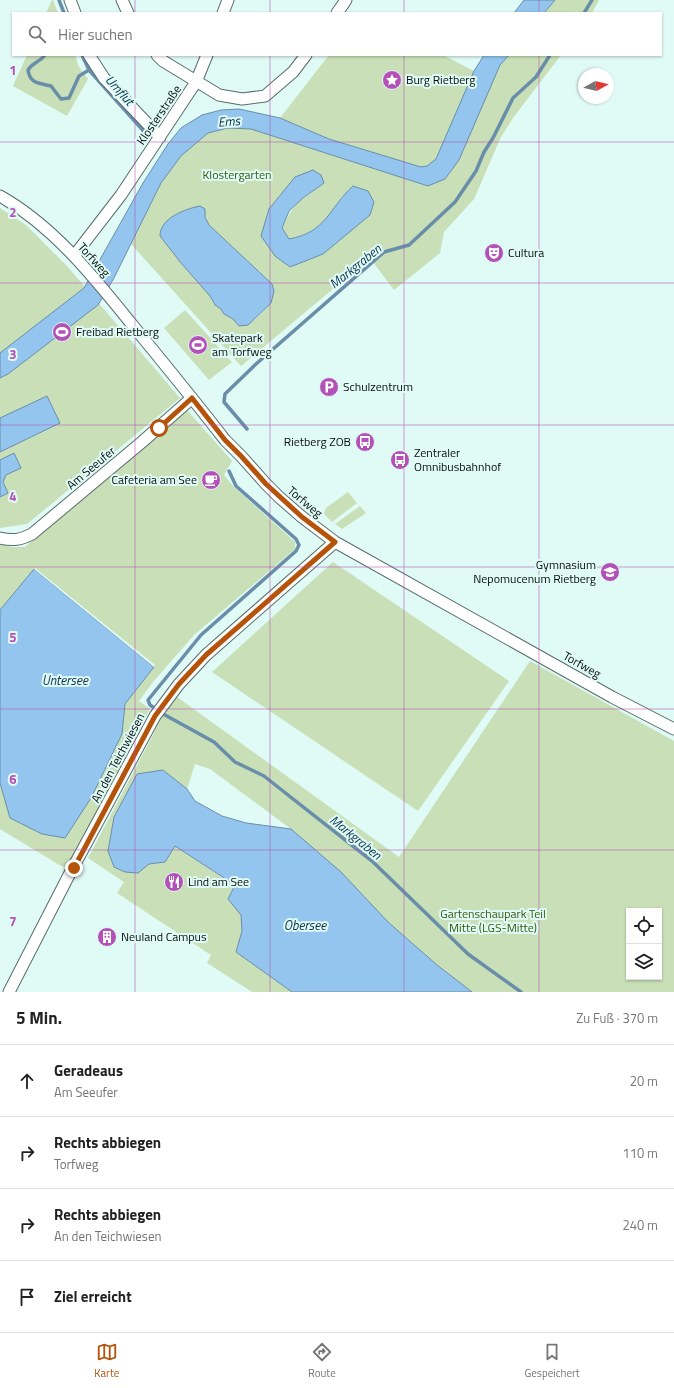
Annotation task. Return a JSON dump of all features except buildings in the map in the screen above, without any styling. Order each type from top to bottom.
[{"type":"street","points":[[70,0],[75,12]]},
{"type":"street","points":[[122,0],[128,12]]},
{"type":"street","points":[[223,12],[228,0]]},
{"type":"street","points":[[338,12],[346,0]]},
{"type":"street","points":[[90,56],[104,78],[160,137]]},
{"type":"street","points":[[158,56],[163,61],[196,82],[207,56]]},
{"type":"street","name":"Klosterstraße","points":[[77,252],[121,196],[196,82],[219,95],[242,99],[266,96],[293,72],[305,56]]},
{"type":"street","name":"Torfweg","points":[[0,196],[13,203],[77,252],[84,267],[225,440],[266,484],[302,517],[335,542],[674,730]]},
{"type":"street","name":"Am Seeufer","points":[[0,538],[11,541],[22,539],[32,534],[192,398]]},
{"type":"street","name":"An den Teichwiesen","points":[[9,992],[69,875],[155,716],[179,684],[206,655],[335,542]]},
{"type":"green space","points":[[52,0],[53,0],[58,12],[46,12]]},
{"type":"green space","points":[[555,0],[599,0],[593,12],[545,12]]},
{"type":"green space","points":[[27,56],[75,56],[79,67],[88,79],[67,116],[13,86]]},
{"type":"green space","points":[[328,56],[445,56],[474,71],[436,159],[427,166],[421,167],[329,139],[280,118]]},
{"type":"green space","name":"Klostergarten","points":[[508,56],[560,56],[513,118],[501,137],[474,199],[444,232],[440,253],[394,290],[370,258],[241,366],[131,244],[161,183],[181,156],[208,133],[228,128],[251,129],[428,186],[500,65]],"holes":[[[315,191],[303,199],[291,211],[282,229],[289,239],[308,233],[315,229],[327,218],[343,195],[323,254],[290,267],[269,209]],[[188,209],[205,212],[205,217],[209,225],[272,284],[272,297],[269,304],[258,317],[245,325],[239,326],[233,319],[224,314],[221,309],[212,302],[210,296],[160,236],[164,226],[174,216]]]},
{"type":"green space","name":"Freibad Rietberg","points":[[0,208],[26,225],[67,266],[180,398],[27,524],[0,528]]},
{"type":"green space","name":"Skatepark am Torfweg","points":[[185,310],[232,362],[209,380],[164,328]]},
{"type":"green space","points":[[187,410],[232,461],[224,475],[234,487],[295,542],[295,549],[194,635],[153,682],[139,701],[150,709],[70,865],[65,867],[61,866],[0,829],[0,783],[10,818],[65,838],[91,798],[122,734],[125,704],[154,667],[34,570],[0,610],[0,544],[12,547],[25,547]]},
{"type":"green space","points":[[348,492],[357,503],[332,522],[324,514],[326,508]]},
{"type":"green space","points":[[360,506],[366,513],[342,529],[335,524]]},
{"type":"green space","points":[[333,562],[509,681],[418,811],[212,672]]},
{"type":"green space","name":"Gartenschaupark Teil Mitte (LGS-Mitte)","points":[[530,661],[674,741],[674,992],[472,992],[437,965],[388,922],[341,872],[291,829],[210,769],[195,764],[187,789],[163,770],[138,873],[149,864],[165,862],[175,846],[235,886],[228,899],[241,915],[242,931],[236,952],[292,992],[252,992],[207,963],[211,955],[117,893],[124,882],[88,858],[153,735],[157,724],[177,697],[399,857]]},
{"type":"water","points":[[524,0],[555,0],[545,12],[515,12]]},
{"type":"water","name":"Ems","points":[[483,56],[508,56],[500,65],[459,160],[445,179],[428,186],[251,129],[228,128],[208,133],[181,156],[161,183],[114,278],[98,305],[8,374],[0,378],[0,353],[84,288],[143,183],[168,144],[181,128],[202,115],[221,110],[239,109],[280,118],[329,139],[421,167],[427,166],[436,159],[474,71]]},
{"type":"water","points":[[313,170],[321,175],[324,183],[303,198],[289,211],[282,228],[289,239],[302,236],[312,231],[326,218],[353,186],[368,191],[374,202],[370,215],[323,254],[290,267],[275,256],[261,236],[269,209],[295,177]]},
{"type":"water","points":[[200,206],[205,209],[205,217],[209,225],[272,284],[274,291],[271,303],[248,325],[239,326],[233,319],[224,314],[221,309],[215,305],[210,296],[160,236],[164,224],[174,215],[187,209]]},
{"type":"water","points":[[47,396],[60,423],[0,452],[0,418]]},
{"type":"water","points":[[14,453],[21,468],[6,475],[3,482],[8,493],[0,497],[0,460]]},
{"type":"water","name":"Untersee","points":[[34,569],[154,667],[125,704],[122,734],[91,798],[65,838],[42,834],[10,818],[0,783],[0,610]]},
{"type":"water","name":"Obersee","points":[[163,770],[187,789],[195,801],[222,816],[246,823],[291,829],[341,872],[388,922],[437,965],[472,992],[292,992],[236,952],[242,931],[241,915],[228,899],[235,885],[175,846],[165,862],[149,864],[138,873],[125,872],[114,867],[108,851],[114,817],[137,774]]},
{"type":"pier","points":[[35,568],[155,665],[154,667],[34,569]]},
{"type":"waterway","name":"Umflut","points":[[59,0],[64,12]]},
{"type":"waterway","name":"Markgraben","points":[[585,12],[592,0]]},
{"type":"waterway","points":[[44,56],[41,60],[30,67],[28,70],[29,75],[36,82],[51,86],[61,99],[69,98],[79,76],[89,70]]},
{"type":"waterway","name":"Umflut","points":[[82,56],[89,70],[148,136]]},
{"type":"waterway","name":"Markgraben","points":[[247,429],[224,402],[225,394],[256,364],[384,252],[409,245],[455,202],[476,171],[484,152],[493,138],[513,98],[536,77],[549,56]]},
{"type":"waterway","name":"Markgraben","points":[[153,707],[150,705],[148,700],[201,635],[296,551],[299,545],[296,539],[236,486],[229,471]]},
{"type":"waterway","name":"Markgraben","points":[[165,715],[214,742],[235,762],[264,776],[372,861],[468,954],[521,992]]},
{"type":"place","name":"Burg Rietberg","points":[[392,80]]},
{"type":"place","name":"Cultura","points":[[494,253]]},
{"type":"place","name":"Freibad Rietberg","points":[[62,332]]},
{"type":"place","name":"Skatepark am Torfweg","points":[[198,345]]},
{"type":"place","name":"Schulzentrum","points":[[329,387]]},
{"type":"place","name":"Rietberg ZOB","points":[[365,442]]},
{"type":"place","name":"Zentraler Omnibusbahnhof","points":[[400,460]]},
{"type":"place","name":"Cafeteria am See","points":[[211,480]]},
{"type":"place","name":"Gymnasium Nepomucenum Rietberg","points":[[610,572]]},
{"type":"place","name":"Lind am See","points":[[174,882]]},
{"type":"place","name":"Neuland Campus","points":[[107,937]]},
{"type":"route","points":[[74,868],[155,716],[179,684],[206,655],[335,542],[302,517],[266,484],[225,440],[192,398],[159,428]]}]
